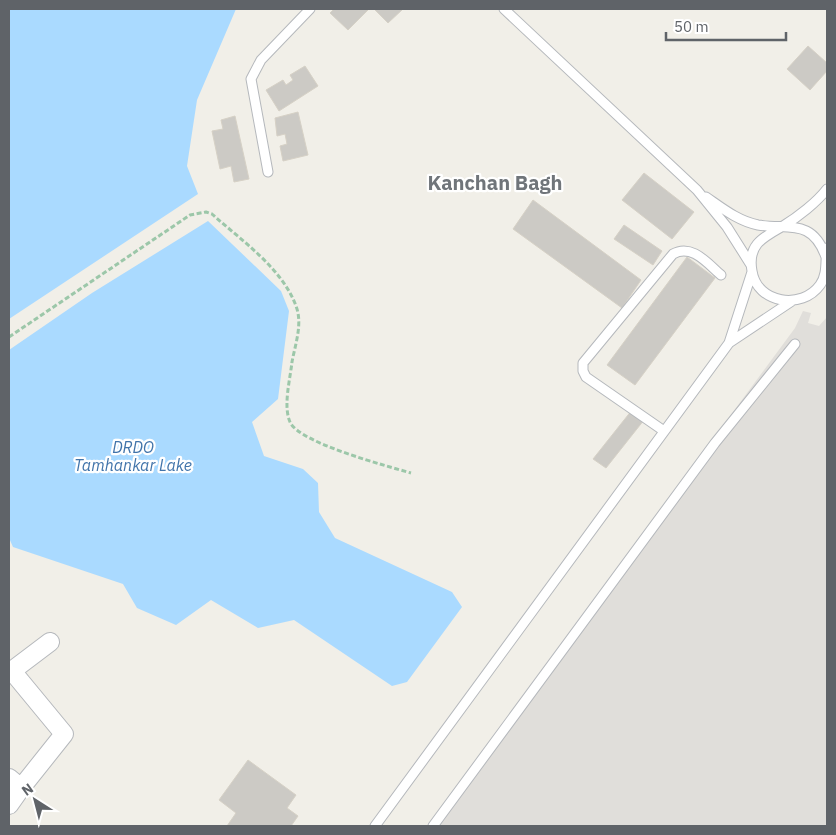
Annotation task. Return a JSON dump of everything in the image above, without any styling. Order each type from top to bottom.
[{"type":"street","points":[[9,805],[15,783],[64,734],[10,672],[50,642]]},
{"type":"lane","points":[[268,172],[251,79],[261,60],[310,9]]},
{"type":"lane","points":[[504,9],[697,190],[727,227],[752,269],[762,291],[771,297],[792,301]]},
{"type":"lane","points":[[375,826],[728,343],[752,269],[755,247],[763,236],[783,226],[822,196],[827,189]]},
{"type":"lane","points":[[697,190],[737,218],[758,225],[798,227],[808,231],[827,252],[824,284],[803,298],[792,301],[728,343]]},
{"type":"lane","points":[[664,430],[586,377],[582,371],[583,363],[674,254],[680,250],[693,252],[721,275]]},
{"type":"lane","points":[[433,826],[715,443],[795,344]]},
{"type":"path","points":[[9,338],[190,215],[206,212],[212,214],[271,267],[296,306],[299,324],[287,410],[291,424],[304,436],[326,446],[411,473]]},
{"type":"shaded area","points":[[803,311],[811,313],[808,323],[819,326],[827,317],[827,826],[427,826],[795,328]]},
{"type":"water","points":[[9,9],[236,9],[197,100],[187,166],[198,194],[9,319]]},
{"type":"water","name":"DRDO Tamhankar Lake","points":[[208,221],[281,291],[289,311],[278,399],[252,422],[264,456],[303,469],[318,483],[319,512],[335,538],[452,592],[462,607],[407,682],[392,686],[294,620],[258,628],[211,600],[176,625],[137,608],[123,584],[13,547],[9,538],[9,350],[92,293]]},
{"type":"building","points":[[334,9],[369,9],[348,30],[330,13]]},
{"type":"building","points":[[374,9],[403,9],[388,23]]},
{"type":"building","points":[[808,46],[827,63],[827,71],[810,90],[787,69]]},
{"type":"building","points":[[305,66],[318,86],[279,111],[266,90],[283,80],[286,85],[293,80],[290,75]]},
{"type":"building","points":[[298,112],[308,155],[283,161],[280,146],[287,144],[285,134],[277,136],[275,118]]},
{"type":"building","points":[[235,116],[249,179],[234,182],[231,166],[220,169],[212,131],[223,129],[221,120]]},
{"type":"building","points":[[644,173],[694,212],[672,239],[622,200]]},
{"type":"building","points":[[533,200],[641,280],[622,308],[513,229]]},
{"type":"building","points":[[624,225],[662,251],[653,265],[614,239]]},
{"type":"building","points":[[687,257],[715,278],[635,385],[607,365]]},
{"type":"building","points":[[632,410],[644,420],[606,468],[593,459]]},
{"type":"building","points":[[248,760],[296,795],[287,808],[298,816],[291,826],[227,826],[236,813],[219,800]]},
{"type":"district","name":"Kanchan Bagh","points":[[495,183]]}]
